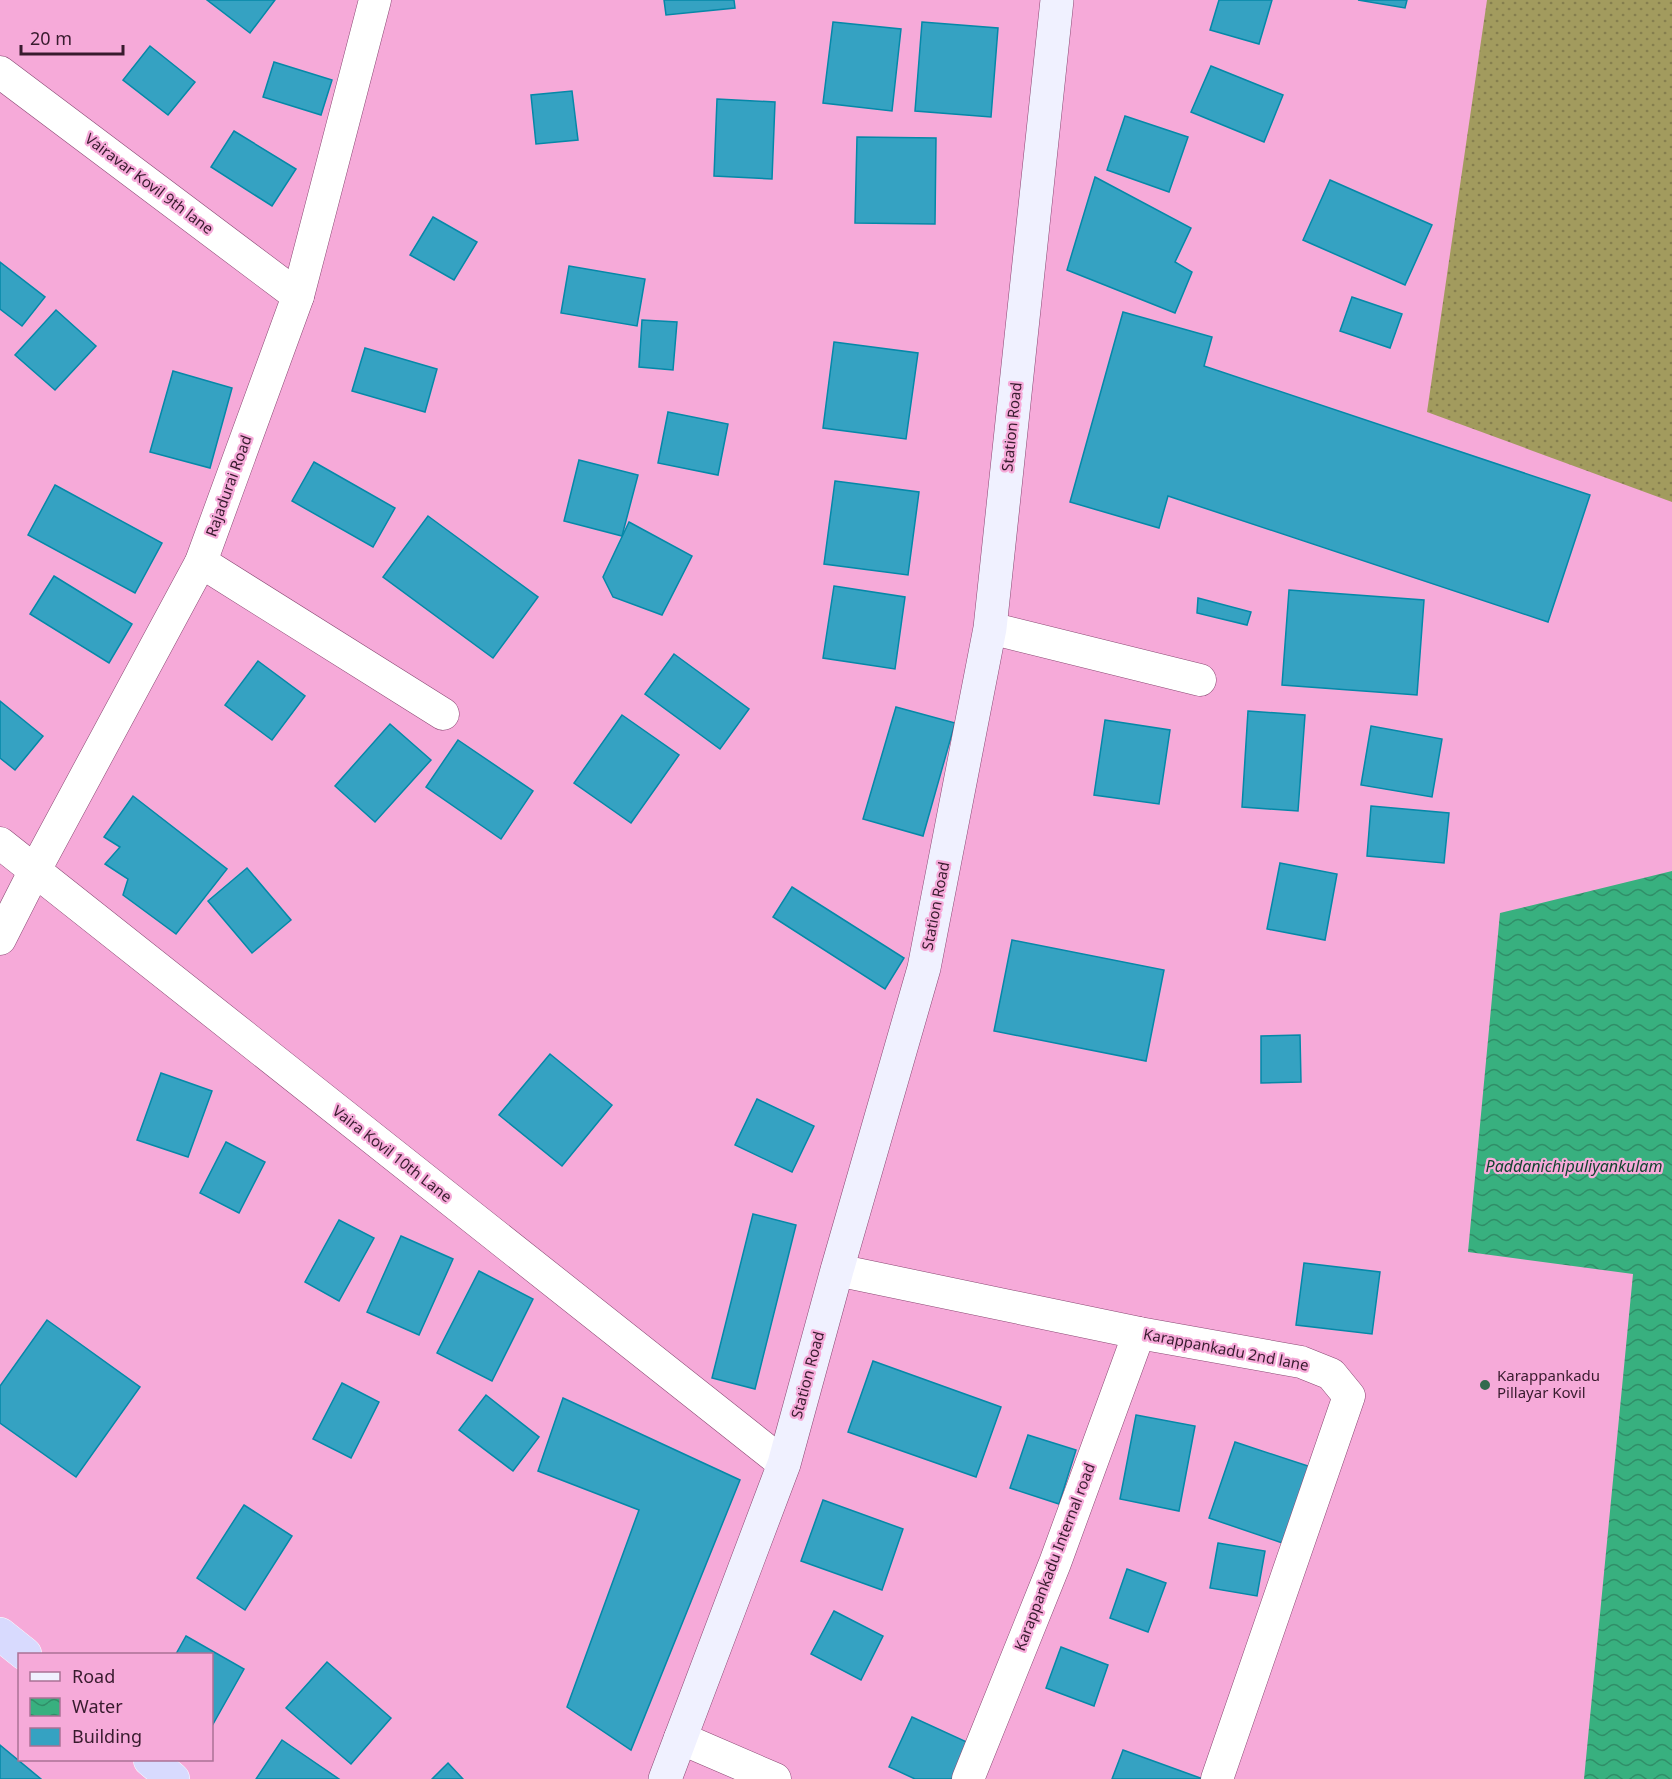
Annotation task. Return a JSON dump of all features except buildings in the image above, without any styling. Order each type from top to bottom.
[{"type":"highway","points":[[0,1634],[24,1653]]},
{"type":"highway","points":[[151,1761],[173,1779]]},
{"type":"main road","name":"Station Road","points":[[665,1779],[784,1464],[924,968],[990,628],[1057,0]]},
{"type":"street","name":"Rajadurai Road","points":[[0,939],[33,872],[201,562],[298,296],[375,0]]},
{"type":"street","name":"Vairavar Kovil 9th lane","points":[[0,72],[298,296]]},
{"type":"street","points":[[201,562],[443,714]]},
{"type":"street","points":[[990,628],[1200,680]]},
{"type":"street","name":"Vaira Kovil 10th Lane","points":[[0,843],[33,872],[784,1464]]},
{"type":"street","name":"Karappankadu 2nd lane","points":[[837,1270],[1139,1334],[1301,1362],[1331,1374],[1349,1396],[1217,1779]]},
{"type":"street","name":"Karappankadu Internal road","points":[[968,1779],[1055,1563],[1139,1334]]},
{"type":"street","points":[[680,1738],[775,1779]]},
{"type":"shaded area","points":[[1487,0],[1672,0],[1672,502],[1427,412]]},
{"type":"water","name":"Paddanichipuliyankulam","points":[[1672,871],[1672,1779],[1584,1779],[1633,1274],[1468,1252],[1500,913]]},
{"type":"place","name":"Karappankadu Pillayar Kovil","points":[[1485,1385]]}]
